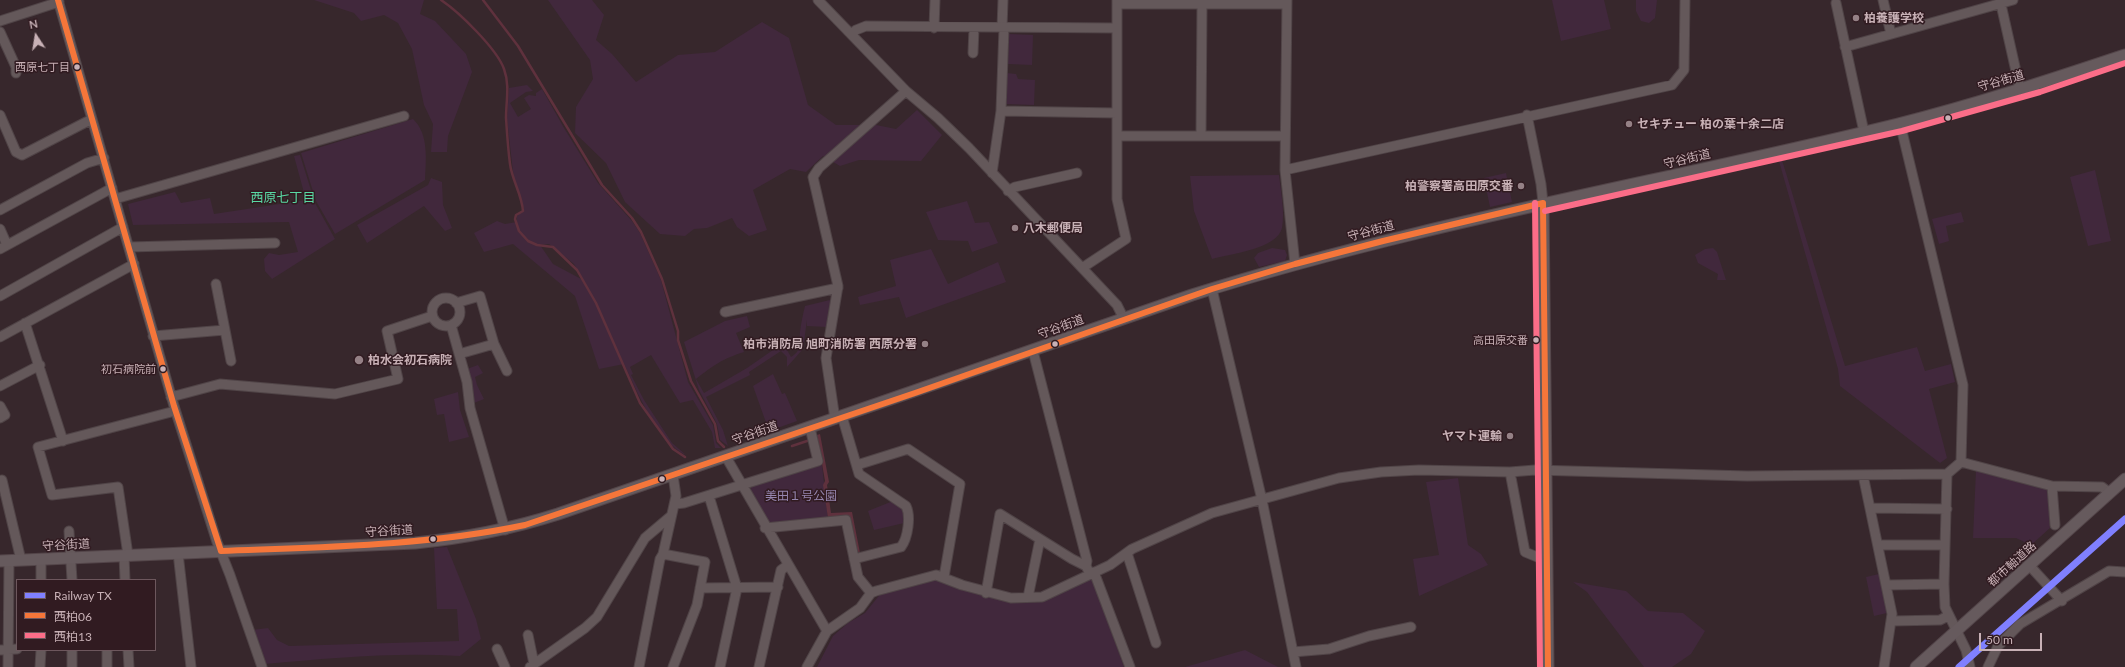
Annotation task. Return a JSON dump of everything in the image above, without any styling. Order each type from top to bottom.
[{"type":"main road","name":"守谷街道","points":[[5,561],[415,542],[465,537],[505,530],[558,514],[726,457],[1212,289],[1295,264],[1415,233],[1543,203],[1900,123],[2020,89],[2125,55]]},
{"type":"main road","points":[[1543,203],[1548,667]]},
{"type":"main road","name":"都市軸道路","points":[[1916,667],[2125,479]]},
{"type":"street","points":[[818,0],[906,90],[938,118],[992,173],[1117,305],[1124,319]]},
{"type":"street","points":[[934,28],[935,0]]},
{"type":"street","points":[[992,173],[1001,111],[1003,0]]},
{"type":"street","points":[[1285,170],[1528,115],[1672,85],[1684,70],[1685,0]]},
{"type":"street","points":[[1883,0],[1891,34]]},
{"type":"street","points":[[1845,47],[2001,2],[2013,0]]},
{"type":"street","points":[[0,21],[58,1],[175,411],[221,551],[262,667]]},
{"type":"street","points":[[1082,268],[1126,239],[1117,199],[1117,2],[1202,4],[1287,2],[1285,170],[1295,264]]},
{"type":"street","points":[[2001,2],[2020,89]]},
{"type":"street","points":[[1836,3],[1864,132]]},
{"type":"street","points":[[1201,135],[1202,4]]},
{"type":"street","points":[[851,34],[866,26],[934,28],[1117,28]]},
{"type":"street","points":[[973,53],[974,28]]},
{"type":"street","points":[[0,32],[16,67],[16,73]]},
{"type":"street","points":[[854,559],[900,547],[904,542],[909,512],[906,506],[860,474],[838,418],[826,358],[838,288],[836,271],[813,177],[819,168],[906,90]]},
{"type":"street","points":[[1001,111],[1117,113]]},
{"type":"street","points":[[0,115],[16,152],[22,155],[92,119]]},
{"type":"street","points":[[1528,115],[1541,184],[1543,203]]},
{"type":"street","points":[[115,199],[404,116]]},
{"type":"street","points":[[807,667],[827,631],[860,608],[871,593],[936,575],[986,593],[1010,598],[1042,597],[1090,570],[1110,565],[1132,549],[1212,513],[1339,478],[1381,472],[1419,470],[1510,472],[1546,470],[1747,476],[1947,474],[1961,462],[1963,385],[1900,123]]},
{"type":"street","points":[[1117,136],[1285,136]]},
{"type":"street","points":[[0,210],[87,163],[104,158]]},
{"type":"street","points":[[1008,191],[1015,187],[1077,173]]},
{"type":"street","points":[[0,229],[4,247],[112,188]]},
{"type":"street","points":[[0,296],[123,227]]},
{"type":"street","points":[[128,246],[275,243]]},
{"type":"street","points":[[0,337],[134,264]]},
{"type":"street","points":[[216,284],[224,330],[232,361]]},
{"type":"street","points":[[725,312],[838,288]]},
{"type":"street","points":[[1212,289],[1262,500],[1296,667]]},
{"type":"street","points":[[456,303],[460,316],[451,325],[441,326],[434,320],[432,316],[433,307],[439,300],[448,299],[456,303],[480,296],[494,344],[507,371]]},
{"type":"street","points":[[171,397],[220,384],[335,394],[398,379],[387,332],[432,316]]},
{"type":"street","points":[[25,323],[40,365],[63,441]]},
{"type":"street","points":[[451,325],[466,382],[470,408],[505,530]]},
{"type":"street","points":[[153,336],[224,330]]},
{"type":"street","points":[[459,354],[494,344]]},
{"type":"street","points":[[1033,351],[1086,561],[1130,667]]},
{"type":"street","points":[[0,386],[40,365]]},
{"type":"street","points":[[0,406],[5,415],[0,418]]},
{"type":"street","points":[[125,579],[126,555],[118,487],[52,495],[38,447],[175,411]]},
{"type":"street","points":[[675,504],[708,496],[818,461],[810,428]]},
{"type":"street","points":[[857,465],[908,449],[960,484],[944,577]]},
{"type":"street","points":[[726,457],[765,528],[827,631]]},
{"type":"street","points":[[1961,462],[2052,486],[2102,487],[2110,493]]},
{"type":"street","points":[[1510,472],[1525,552],[1547,561]]},
{"type":"street","points":[[1947,474],[1944,584],[1945,607],[1948,616],[1966,650],[1970,667]]},
{"type":"street","points":[[639,667],[660,559],[663,554],[675,504],[675,482],[673,475]]},
{"type":"street","points":[[1864,475],[1892,621],[1884,667]]},
{"type":"street","points":[[2,480],[21,560]]},
{"type":"street","points":[[2052,486],[2055,525]]},
{"type":"street","points":[[708,496],[737,588],[720,667]]},
{"type":"street","points":[[1870,508],[1947,509]]},
{"type":"street","points":[[986,593],[1000,514],[1090,570]]},
{"type":"street","points":[[528,635],[532,666],[585,628],[597,617],[645,538],[671,516]]},
{"type":"street","points":[[765,528],[846,520],[858,578],[871,593]]},
{"type":"street","points":[[69,531],[72,558],[72,579]]},
{"type":"street","points":[[1028,598],[1040,539]]},
{"type":"street","points":[[1878,545],[1945,545]]},
{"type":"street","points":[[178,553],[191,667]]},
{"type":"street","points":[[1127,553],[1156,643]]},
{"type":"street","points":[[663,554],[705,562],[697,605],[673,667]]},
{"type":"street","points":[[41,559],[41,579]]},
{"type":"street","points":[[5,561],[8,667]]},
{"type":"street","points":[[759,667],[782,570],[788,565]]},
{"type":"street","points":[[2029,565],[2062,601]]},
{"type":"street","points":[[1988,667],[1998,646],[2020,624],[2062,601],[2109,571],[2125,572]]},
{"type":"street","points":[[1886,585],[1944,584]]},
{"type":"street","points":[[700,588],[778,587]]},
{"type":"street","points":[[1892,621],[1940,620],[1948,616]]},
{"type":"street","points":[[1293,652],[1329,649],[1369,636],[1411,627]]},
{"type":"street","points":[[497,649],[505,667]]},
{"type":"street","points":[[40,651],[40,667]]},
{"type":"street","points":[[72,651],[72,667]]},
{"type":"street","points":[[107,651],[107,667]]},
{"type":"street","points":[[128,651],[129,667]]},
{"type":"green space","points":[[314,0],[424,0],[420,14],[435,21],[466,54],[472,72],[448,136],[447,152],[431,152],[433,124],[424,105],[412,49],[398,23],[384,15],[361,21],[354,13]]},
{"type":"green space","points":[[548,0],[592,0],[604,15],[596,40],[612,54],[636,82],[678,55],[715,52],[762,22],[789,38],[808,105],[836,125],[876,125],[896,129],[917,110],[942,135],[921,161],[859,160],[840,166],[823,156],[806,172],[790,169],[753,190],[767,230],[749,236],[737,227],[732,218],[707,228],[694,229],[685,236],[660,234],[625,202],[606,163],[575,133],[576,107],[593,79],[590,60]]},
{"type":"green space","points":[[1552,0],[1604,0],[1611,29],[1561,41]]},
{"type":"green space","points":[[1636,0],[1657,0],[1655,18],[1649,23],[1641,21],[1636,11]]},
{"type":"green space","points":[[1009,34],[1033,35],[1032,65],[1008,64]]},
{"type":"green space","points":[[1007,73],[1016,74],[1018,79],[1035,80],[1034,105],[1006,104]]},
{"type":"green space","points":[[527,85],[533,91],[526,92],[510,103],[518,117],[531,109],[524,98],[529,95],[536,96],[536,93],[542,89],[598,183],[632,221],[640,233],[661,280],[688,382],[713,425],[716,443],[721,448],[715,448],[712,432],[693,400],[680,403],[651,355],[630,367],[633,374],[631,375],[644,400],[672,443],[686,455],[676,449],[667,440],[649,415],[624,364],[599,369],[575,296],[513,244],[484,252],[474,233],[497,221],[505,224],[517,222],[517,216],[524,209],[514,180],[507,119],[509,88]],"holes":[[[549,244],[574,264],[583,280],[553,264],[540,245]]]},
{"type":"green space","points":[[413,119],[422,132],[424,140],[426,156],[425,180],[335,234],[316,201],[301,153]]},
{"type":"green space","points":[[300,155],[315,203],[335,239],[272,279],[265,271],[264,259],[269,253],[279,255],[298,252],[289,222],[133,225],[128,204],[175,192],[181,203],[210,198],[214,214],[306,200],[294,156]]},
{"type":"green space","points":[[1782,160],[1845,366],[1917,347],[1925,371],[1951,364],[1955,382],[1929,389],[1947,458],[1940,463],[1840,386],[1838,369],[1779,161]]},
{"type":"green space","points":[[2095,170],[2111,241],[2088,246],[2070,177]]},
{"type":"green space","points":[[1506,173],[1512,202],[1490,207],[1484,178]]},
{"type":"green space","points":[[1279,175],[1283,215],[1282,228],[1278,235],[1271,241],[1252,250],[1212,259],[1194,211],[1190,176]]},
{"type":"green space","points":[[431,178],[442,182],[443,205],[452,228],[445,231],[424,206],[367,243],[357,225],[428,185]]},
{"type":"green space","points":[[967,201],[975,223],[989,222],[998,243],[972,252],[968,241],[938,240],[926,212]]},
{"type":"green space","points":[[1961,212],[1964,222],[1946,226],[1949,241],[1939,244],[1932,219]]},
{"type":"green space","points":[[1272,248],[1285,250],[1287,255],[1285,261],[1259,267],[1254,258],[1258,253]]},
{"type":"green space","points":[[1713,248],[1717,252],[1726,280],[1717,280],[1718,274],[1698,263],[1695,255],[1705,249]]},
{"type":"green space","points":[[931,249],[948,284],[998,262],[1006,282],[906,318],[899,297],[860,305],[858,297],[896,286],[890,260]]},
{"type":"green space","points":[[834,299],[830,323],[827,327],[807,326],[807,320],[803,349],[787,367],[787,357],[781,351],[749,372],[750,375],[706,397],[723,430],[728,446],[720,440],[717,424],[699,390],[684,342],[725,321],[747,316],[750,327],[736,333],[744,352],[718,363],[696,379],[704,393],[747,368],[783,343],[791,357],[797,352],[800,346],[800,329],[805,306]]},
{"type":"green space","points":[[478,365],[483,373],[475,377],[484,399],[474,403],[467,369]]},
{"type":"green space","points":[[773,374],[782,394],[785,393],[797,421],[769,431],[753,386]]},
{"type":"green space","points":[[458,392],[460,410],[469,437],[449,442],[444,414],[437,415],[434,399]]},
{"type":"green space","name":"美田１号公園","points":[[822,465],[828,518],[772,523],[767,521],[750,491],[752,486]]},
{"type":"green space","points":[[1976,470],[2048,488],[2050,528],[2031,545],[2016,538],[1973,538]]},
{"type":"green space","points":[[1458,478],[1468,545],[1481,554],[1488,565],[1419,596],[1413,559],[1439,555],[1426,482]]},
{"type":"green space","points":[[893,501],[904,508],[904,523],[874,530],[868,511]]},
{"type":"green space","points":[[447,547],[476,619],[481,639],[460,656],[387,655],[265,664],[252,630],[268,628],[277,640],[289,646],[459,641],[457,609],[437,609],[434,548]]},
{"type":"green space","points":[[1879,574],[1887,613],[1874,616],[1866,577]]},
{"type":"green space","points":[[1092,578],[1124,667],[817,667],[833,636],[848,623],[865,613],[882,592],[937,579],[982,595],[1011,601]]},
{"type":"green space","points":[[1573,582],[1626,591],[1648,611],[1683,613],[1705,631],[1691,654],[1672,667],[1644,667],[1587,592]]},
{"type":"green space","points":[[1245,650],[1278,667],[1185,667]]},
{"type":"shaded area","points":[[820,434],[829,482],[827,485],[831,513],[852,512],[860,553],[857,551],[849,517],[828,518],[823,485],[825,481],[817,435]]},
{"type":"waterway","points":[[441,0],[477,32],[494,51],[504,69],[507,81],[506,118],[510,164],[521,199],[523,211],[516,215],[515,219],[519,231],[528,241],[537,245],[553,247],[577,270],[596,303],[640,403],[673,449],[685,457]]},
{"type":"waterway","points":[[483,0],[518,46],[602,185],[632,218],[641,232],[662,279],[678,331],[678,340],[691,381],[715,424],[718,441],[724,447]]},
{"type":"waterway","points":[[792,446],[810,440]]},
{"type":"rail line","name":"TX","points":[[1959,667],[2125,519]]},
{"type":"transit line","name":"西柏06","points":[[58,0],[174,406],[221,551]]},
{"type":"transit line","name":"西柏13","points":[[1545,211],[1902,131],[2040,92],[2125,63]]},
{"type":"transit line","name":"西柏13","points":[[1535,203],[1540,667]]},
{"type":"transit line","name":"西柏06","points":[[1543,203],[1548,667]]},
{"type":"transit line","name":"西柏06","points":[[221,551],[336,547],[412,541],[487,532],[525,525],[915,393],[1212,289],[1295,264],[1383,241],[1543,203]]},
{"type":"place","name":"柏養護学校","points":[[1856,18]]},
{"type":"place","name":"西原七丁目","points":[[77,67]]},
{"type":"place","name":"セキチュー 柏の葉十余二店","points":[[1629,124]]},
{"type":"place","name":"柏警察署高田原交番","points":[[1521,186]]},
{"type":"place","name":"八木郵便局","points":[[1015,228]]},
{"type":"place","name":"高田原交番","points":[[1536,340]]},
{"type":"place","name":"柏市消防局 旭町消防署 西原分署","points":[[925,344]]},
{"type":"place","name":"柏水会初石病院","points":[[359,360]]},
{"type":"place","name":"初石病院前","points":[[163,369]]},
{"type":"place","name":"ヤマト運輸","points":[[1510,436]]},
{"type":"district","name":"西原七丁目","points":[[283,198]]}]
